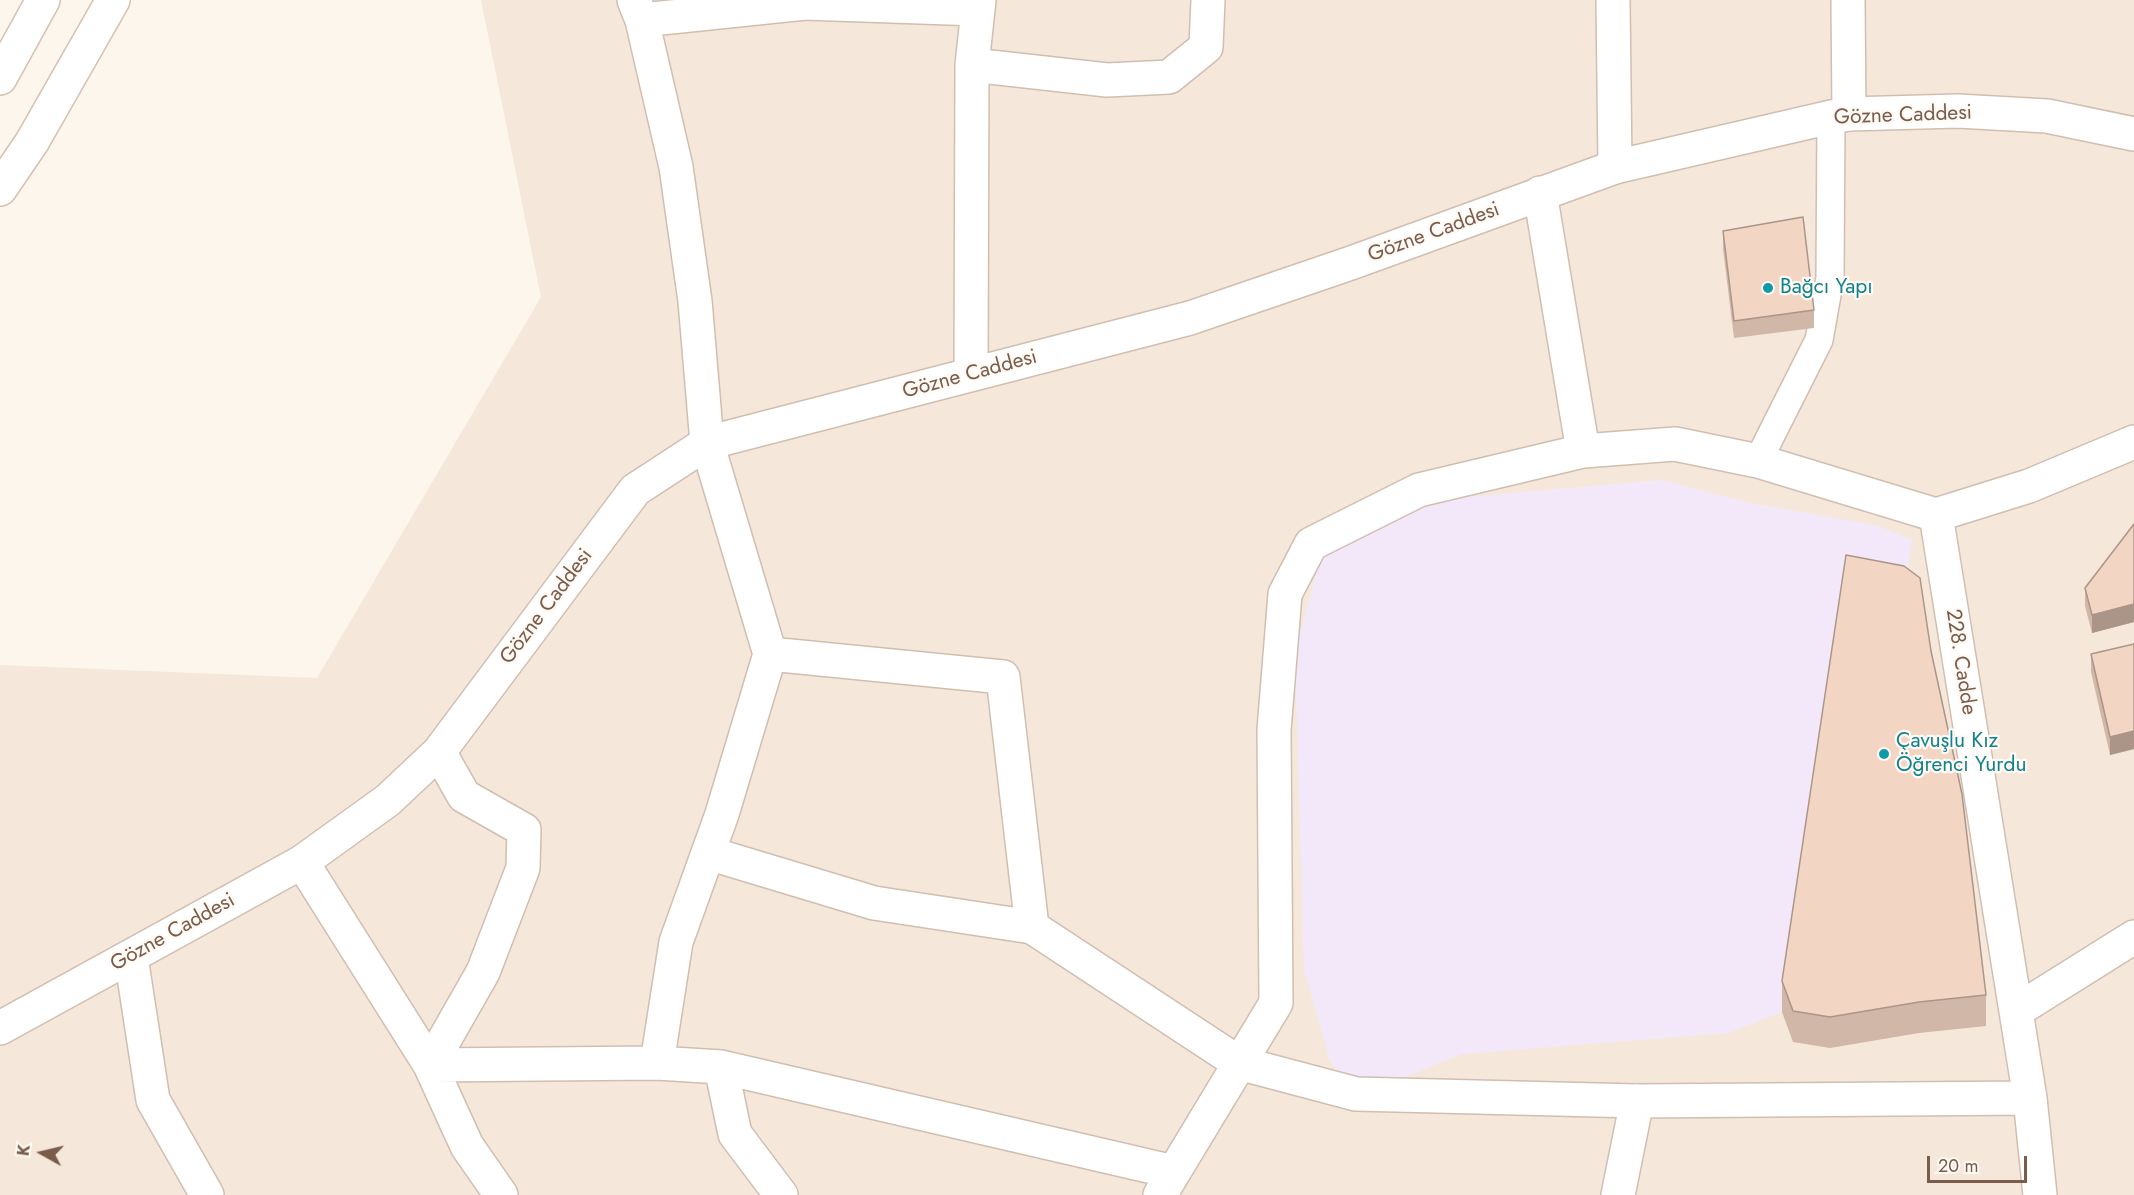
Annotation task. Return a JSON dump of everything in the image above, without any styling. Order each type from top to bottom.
[{"type":"street","points":[[0,78],[43,0]]},
{"type":"street","points":[[0,189],[32,142],[113,0]]},
{"type":"street","points":[[972,65],[1107,80],[1169,77],[1206,47],[1208,0]]},
{"type":"street","points":[[1613,0],[1615,166]]},
{"type":"street","points":[[1758,461],[1819,340],[1830,278],[1848,0]]},
{"type":"street","points":[[657,1063],[676,942],[708,853],[770,654],[707,443],[695,301],[676,167],[638,10],[806,2],[978,5],[972,65],[971,374]]},
{"type":"street","name":"Gözne Caddesi","points":[[0,1028],[302,862],[388,800],[439,752],[635,490],[707,443],[1190,318],[1351,263],[1615,166],[1840,115],[1958,111],[2047,116],[2134,134]]},
{"type":"street","points":[[1540,193],[1583,451]]},
{"type":"street","points":[[430,1065],[657,1063],[721,1067],[1167,1184],[1276,1003],[1274,730],[1285,594],[1311,544],[1419,490],[1583,451],[1675,444],[1758,461],[1936,515],[2029,486],[2134,442]]},
{"type":"street","name":"228. Cadde","points":[[1936,515],[2030,1098],[2040,1195]]},
{"type":"street","points":[[770,654],[1003,677],[1032,927]]},
{"type":"street","points":[[430,1065],[483,972],[523,868],[524,831],[464,796],[439,752]]},
{"type":"street","points":[[708,853],[874,903],[1032,927],[1239,1063],[1356,1094],[1637,1101],[2030,1098]]},
{"type":"street","points":[[302,862],[430,1065],[467,1146],[501,1195]]},
{"type":"street","points":[[2016,1011],[2134,937]]},
{"type":"street","points":[[131,957],[153,1100],[207,1195]]},
{"type":"street","points":[[721,1067],[735,1134],[781,1195]]},
{"type":"street","points":[[1618,1195],[1637,1101]]},
{"type":"shaded area","points":[[481,0],[2134,0],[2134,1195],[0,1195],[0,665],[317,678],[541,297]]},
{"type":"shaded area","points":[[1663,480],[1749,503],[1875,525],[1912,540],[1904,597],[1816,812],[1782,1012],[1727,1033],[1462,1054],[1383,1086],[1343,1080],[1330,1061],[1304,970],[1295,653],[1326,537],[1443,499]]},
{"type":"building","name":"Bağcı Yapı","points":[[1803,217],[1814,310],[1734,321],[1723,231]]},
{"type":"building","points":[[2134,524],[2134,604],[2092,615],[2085,588]]},
{"type":"building","name":"Çavuşlu Kız Öğrenci Yurdu","points":[[1846,555],[1904,566],[1920,578],[1931,651],[1962,794],[1986,995],[1919,1002],[1830,1017],[1793,1011],[1782,981]]},
{"type":"building","points":[[2134,644],[2134,731],[2110,737],[2091,654]]},
{"type":"place","name":"Bağcı Yapı","points":[[1768,288]]},
{"type":"place","name":"Çavuşlu Kız Öğrenci Yurdu","points":[[1884,754]]}]
